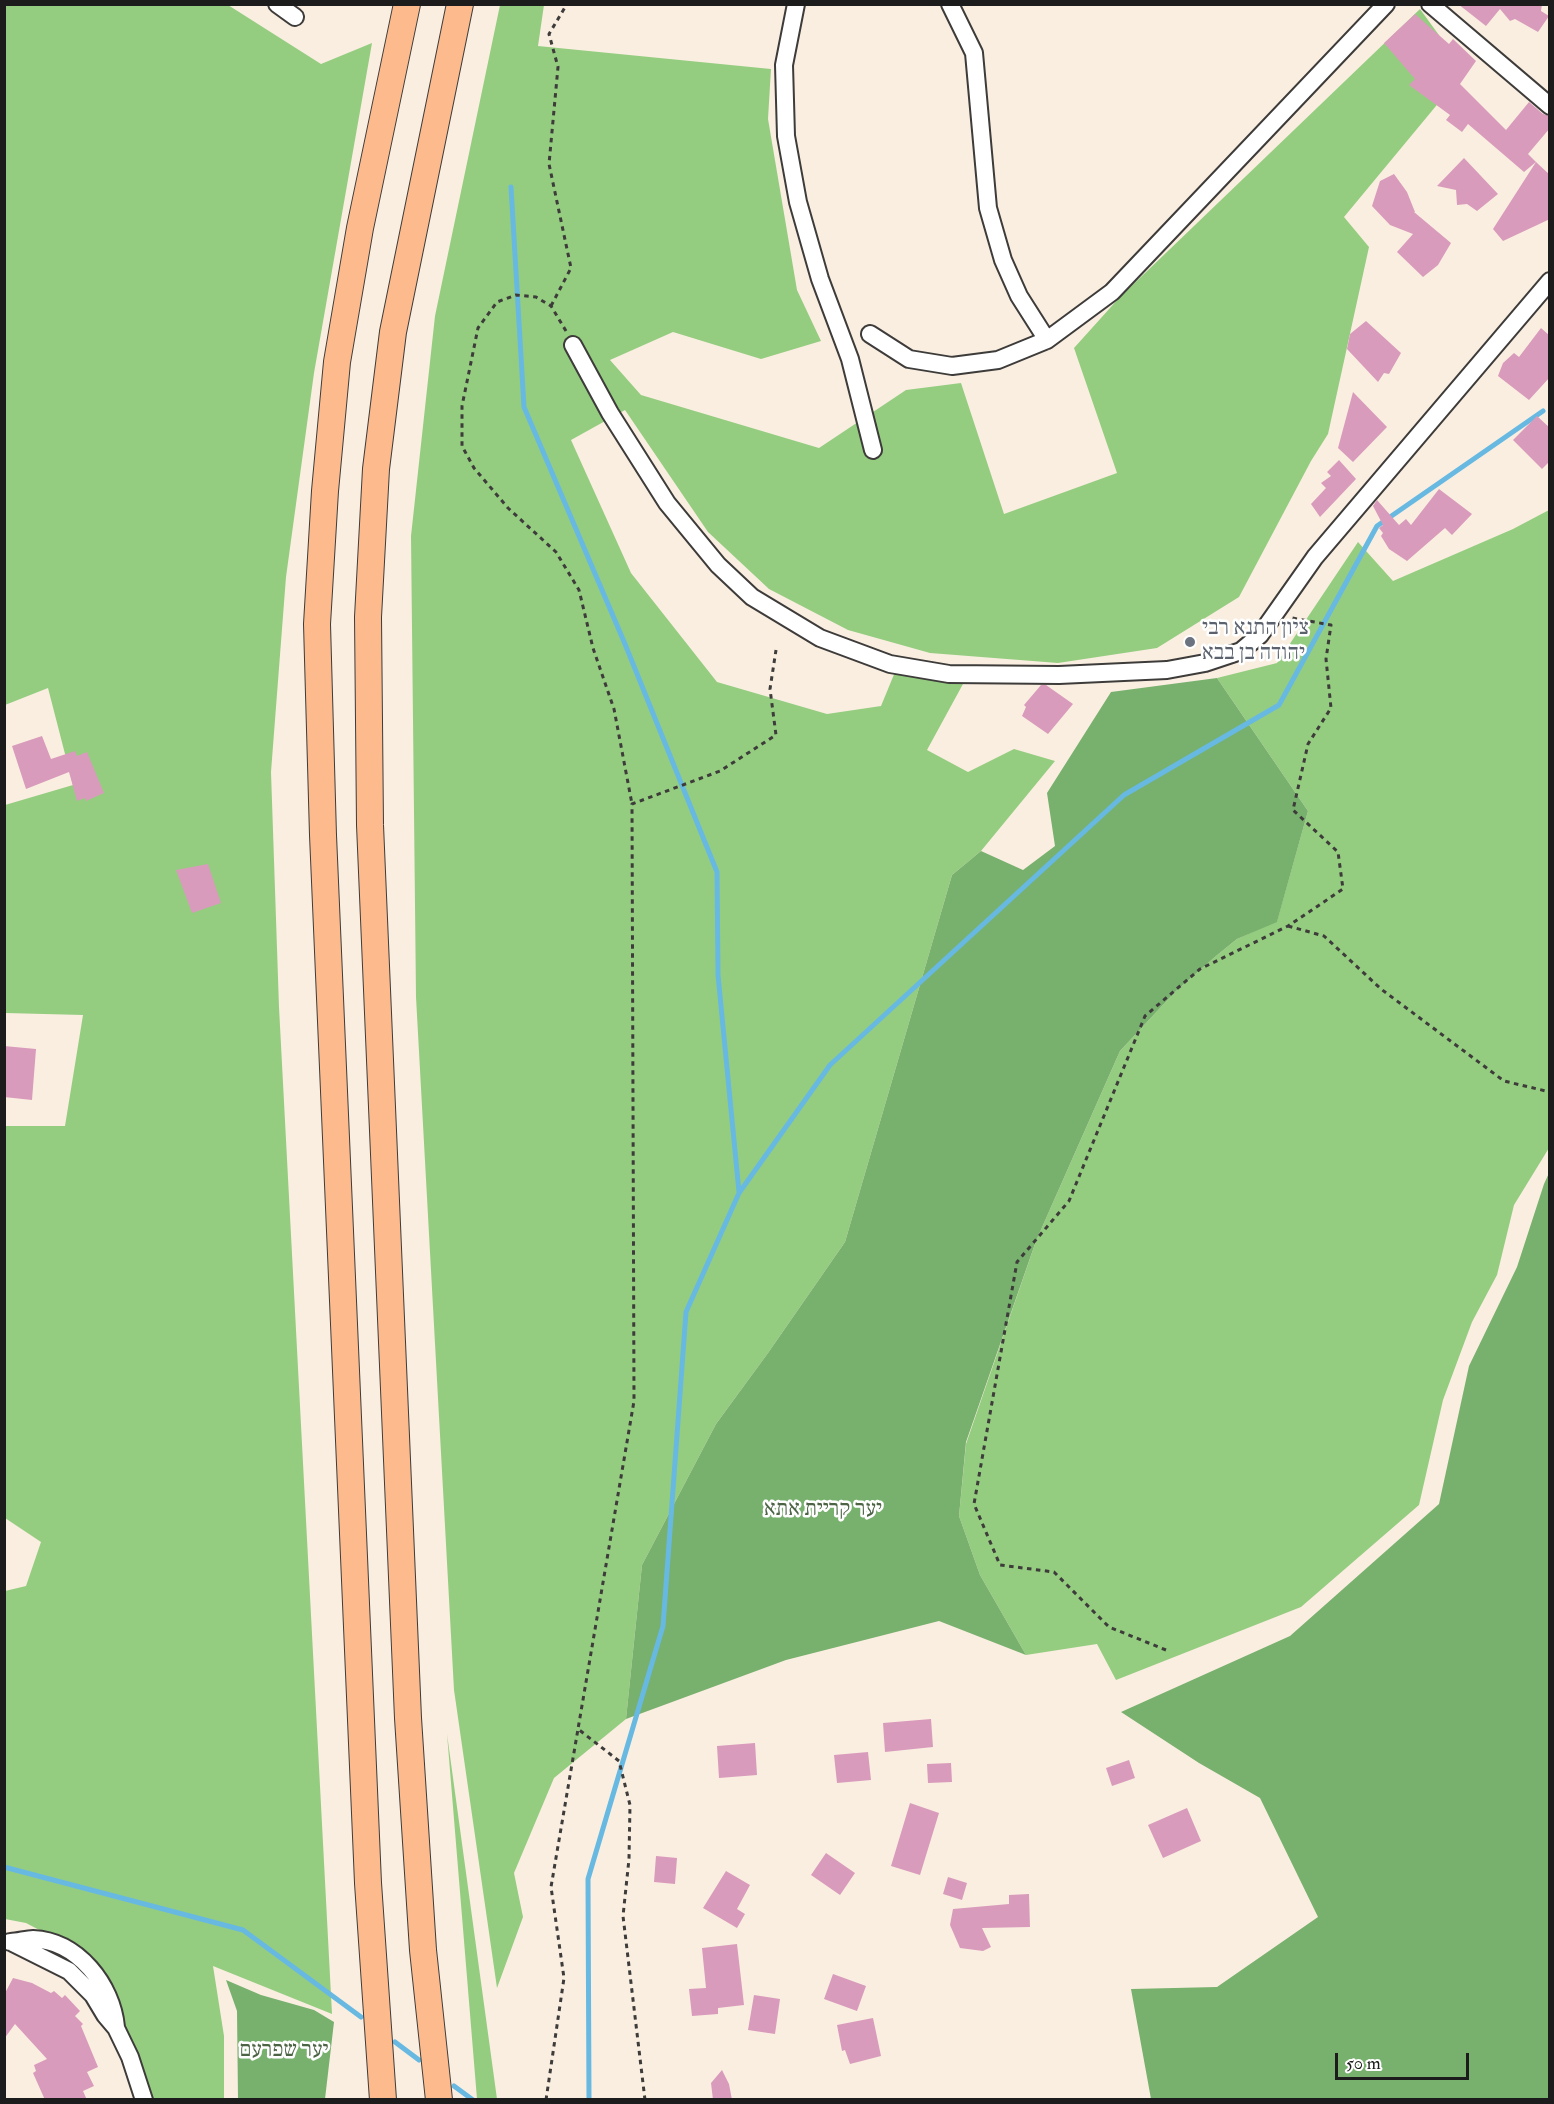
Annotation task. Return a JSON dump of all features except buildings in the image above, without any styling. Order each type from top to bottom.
[{"type":"highway","points":[[383,2100],[368,1883],[323,847],[317,624],[325,491],[337,362],[360,228],[407,4]]},
{"type":"highway","points":[[439,2100],[423,1950],[408,1718],[370,825],[368,617],[376,469],[393,332],[460,4]]},
{"type":"highway","points":[[367,2100],[368,1883]]},
{"type":"street","points":[[277,4],[295,17]]},
{"type":"street","points":[[796,4],[784,65],[786,136],[798,202],[820,279],[850,359],[873,450]]},
{"type":"street","points":[[950,4],[974,53],[988,208],[1003,260],[1020,296],[1047,340]]},
{"type":"street","points":[[870,334],[909,359],[952,366],[998,360],[1047,340],[1112,292],[1386,4]]},
{"type":"street","points":[[1430,4],[1550,106]]},
{"type":"street","points":[[573,345],[610,413],[667,503],[718,565],[752,597],[820,638],[890,664],[949,674],[1059,675],[1167,670],[1205,663],[1241,651],[1260,635],[1315,557],[1550,281]]},
{"type":"street","points":[[9,1942],[69,1971],[93,1995],[116,2028],[130,2057],[144,2100]]},
{"type":"path","points":[[551,306],[571,268],[549,164],[558,67],[549,34],[567,4]]},
{"type":"path","points":[[546,2100],[564,1978],[551,1887],[634,1401],[632,804],[614,709],[593,648],[579,590],[556,552],[508,508],[474,468],[462,446],[462,406],[478,328],[497,302],[516,295],[536,297],[551,306],[573,345]]},
{"type":"path","points":[[1166,1650],[1108,1627],[1054,1572],[1000,1565],[974,1504],[1017,1262],[1069,1201],[1145,1016],[1200,969],[1288,926],[1343,889],[1338,852],[1293,810],[1308,744],[1331,708],[1326,659],[1331,625],[1276,615]]},
{"type":"path","points":[[632,804],[720,771],[776,735],[770,689],[776,650]]},
{"type":"path","points":[[1288,926],[1324,936],[1381,989],[1504,1081],[1550,1092]]},
{"type":"path","points":[[578,1729],[619,1761],[630,1805],[629,1859],[623,1916],[645,2100]]},
{"type":"green space","points":[[5,5],[228,5],[321,64],[372,43],[314,373],[286,577],[271,772],[279,1007],[332,2014],[213,1966],[224,2036],[224,2099],[153,2099],[93,1958],[26,1923],[5,1919],[5,1591],[26,1586],[41,1542],[5,1518],[5,1126],[65,1126],[83,1015],[5,1013],[5,805],[73,785],[48,688],[5,705]]},
{"type":"green space","points":[[500,5],[544,5],[538,46],[771,69],[768,119],[797,290],[821,341],[761,359],[673,332],[610,360],[641,395],[819,448],[906,390],[961,383],[1004,514],[1117,473],[1074,348],[1119,298],[1420,9],[1465,71],[1344,217],[1369,247],[1328,434],[1311,461],[1239,597],[1157,648],[1058,663],[930,653],[848,630],[769,589],[708,532],[625,410],[571,440],[631,573],[717,682],[827,714],[881,706],[895,672],[963,684],[927,750],[968,772],[1014,749],[1055,761],[981,851],[952,875],[845,1242],[716,1424],[642,1565],[626,1719],[554,1778],[514,1873],[523,1917],[497,1988],[454,1690],[416,997],[411,536],[435,316]]},
{"type":"green space","points":[[1549,510],[1549,1148],[1514,1205],[1497,1275],[1472,1322],[1443,1400],[1419,1505],[1301,1607],[1116,1680],[1097,1644],[1026,1655],[980,1575],[959,1516],[966,1444],[1036,1241],[1120,1051],[1175,992],[1216,956],[1237,939],[1277,921],[1308,811],[1217,678],[1277,663],[1358,542],[1393,581],[1513,529]]},
{"type":"green space","name":"יער קריית אתא","points":[[1217,678],[1308,811],[1277,922],[1237,939],[1216,956],[1175,992],[1120,1051],[1036,1241],[966,1442],[959,1516],[980,1575],[1026,1655],[939,1621],[786,1660],[626,1719],[642,1565],[716,1424],[845,1242],[952,875],[981,851],[1023,870],[1055,846],[1047,793],[1111,692]]},
{"type":"green space","points":[[1549,1173],[1549,2099],[1151,2099],[1131,1989],[1217,1987],[1318,1917],[1260,1798],[1199,1763],[1121,1712],[1290,1636],[1439,1504],[1469,1366],[1517,1267]]},
{"type":"green space","points":[[447,1734],[497,2099],[477,2099]]},
{"type":"green space","name":"יער שפרעם","points":[[226,1980],[261,1995],[314,2010],[334,2022],[325,2099],[238,2099],[237,2011]]},
{"type":"waterway","points":[[511,187],[524,407],[625,644],[717,872],[718,975],[739,1192]]},
{"type":"waterway","points":[[589,2100],[588,1879],[663,1626],[686,1312],[739,1193],[830,1065],[1124,795],[1279,705],[1377,526],[1543,411]]},
{"type":"waterway","points":[[4,1867],[243,1930],[361,2017]]},
{"type":"waterway","points":[[395,2042],[419,2060]]},
{"type":"waterway","points":[[454,2086],[473,2100]]},
{"type":"place","name":"ציון התנא רבי יהודה בן בבא","points":[[1190,642]]}]
